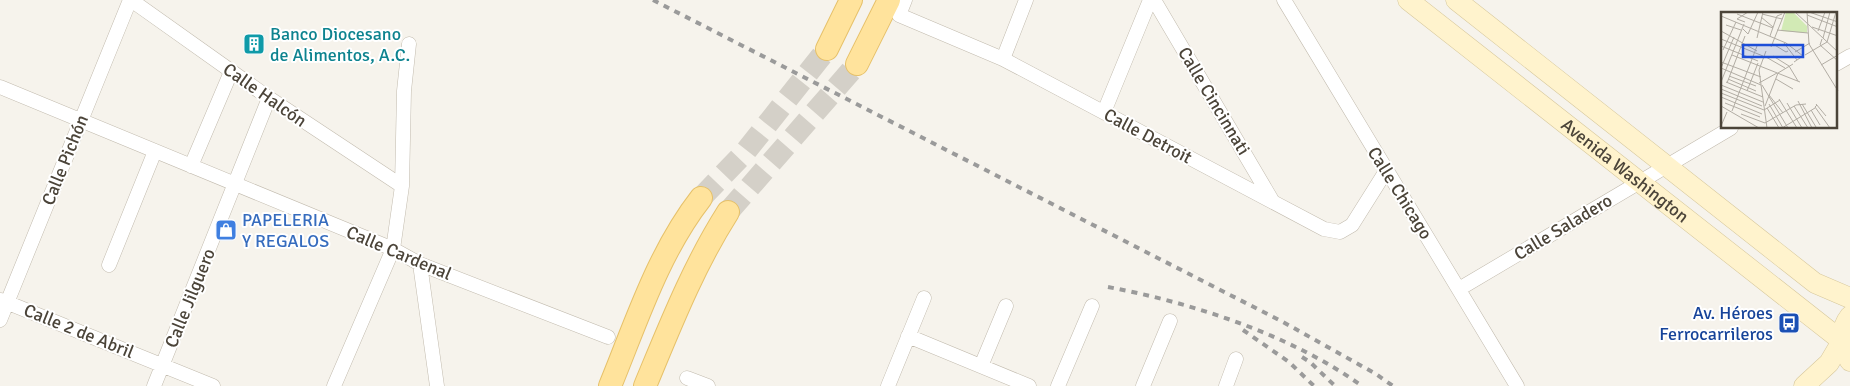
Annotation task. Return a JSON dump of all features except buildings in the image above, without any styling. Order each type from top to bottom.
[{"type":"main road","points":[[827,49],[851,0]]},
{"type":"main road","points":[[857,64],[889,0]]},
{"type":"main road","name":"Avenida Washington","points":[[1408,0],[1842,341]]},
{"type":"main road","name":"Avenida Washington","points":[[1456,0],[1815,283],[1850,298]]},
{"type":"main road","points":[[610,386],[670,246],[683,221],[701,198]]},
{"type":"main road","points":[[645,386],[699,261],[728,212]]},
{"type":"main road","points":[[1850,316],[1843,330],[1842,341],[1850,361]]},
{"type":"main road","points":[[1804,386],[1829,363],[1842,341]]},
{"type":"main road","points":[[1827,386],[1829,363]]},
{"type":"street","name":"Calle Halcón","points":[[131,0],[231,72],[402,186]]},
{"type":"street","name":"Calle Pichón","points":[[0,320],[4,301],[131,0]]},
{"type":"street","name":"Calle Detroit","points":[[905,0],[899,15],[1003,59],[1324,229],[1340,232],[1352,225],[1386,171]]},
{"type":"street","points":[[1003,59],[1026,0]]},
{"type":"street","points":[[1104,112],[1152,0]]},
{"type":"street","name":"Calle Cincinnati","points":[[1152,0],[1274,203]]},
{"type":"street","name":"Calle Chicago","points":[[1284,0],[1517,386]]},
{"type":"street","points":[[334,386],[393,249],[402,186],[404,99],[410,44]]},
{"type":"street","points":[[1838,63],[1850,56]]},
{"type":"street","points":[[191,166],[231,72]]},
{"type":"street","name":"Calle Cardenal","points":[[0,87],[393,249],[420,264],[608,337]]},
{"type":"street","name":"Calle Jilguero","points":[[154,386],[269,98]]},
{"type":"street","name":"Calle Saladero","points":[[1460,289],[1729,129]]},
{"type":"street","points":[[109,265],[155,151]]},
{"type":"street","points":[[420,264],[437,386]]},
{"type":"street","points":[[888,386],[924,298]]},
{"type":"street","name":"Calle 2 de Abril","points":[[4,301],[213,386]]},
{"type":"street","points":[[980,366],[1006,306]]},
{"type":"street","points":[[1058,386],[1092,306]]},
{"type":"street","points":[[1143,386],[1170,321]]},
{"type":"street","points":[[908,336],[1030,386]]},
{"type":"street","points":[[1226,386],[1236,359]]},
{"type":"street","points":[[687,378],[708,386]]},
{"type":"tunnel","points":[[701,198],[746,151],[827,49]]},
{"type":"tunnel","points":[[728,212],[857,64]]},
{"type":"railway","points":[[653,0],[1283,322],[1376,374],[1393,386]]},
{"type":"railway","points":[[1108,287],[1174,302],[1240,323],[1304,351],[1362,386]]},
{"type":"railway","points":[[1243,330],[1289,362],[1314,386]]},
{"type":"railway","points":[[1302,357],[1310,362],[1335,386]]},
{"type":"place","name":"Banco Diocesano de Alimentos, A.C.","points":[[254,44]]},
{"type":"place","name":"PAPELERIA Y REGALOS","points":[[226,230]]},
{"type":"place","name":"Av. Héroes Ferrocarrileros","points":[[1789,323]]}]
